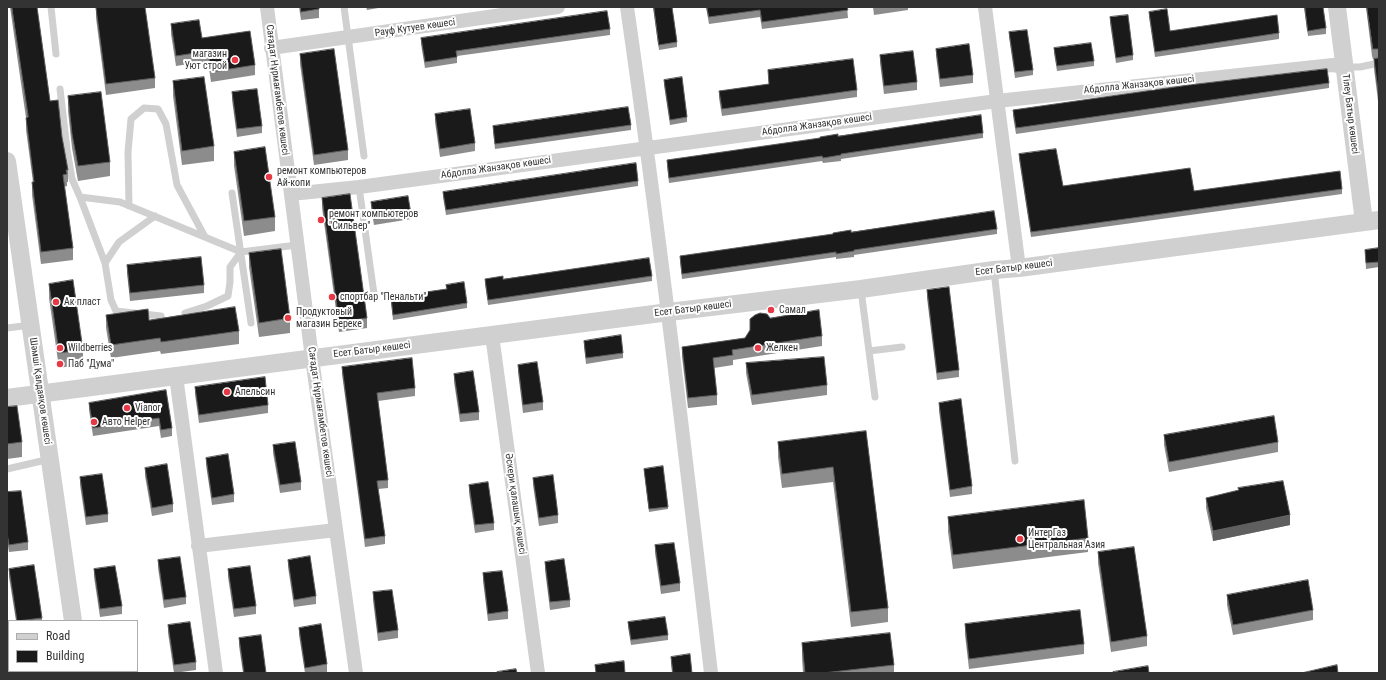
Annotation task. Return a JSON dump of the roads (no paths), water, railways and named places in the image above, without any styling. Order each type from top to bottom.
[{"type":"street","name":"Сағадат Нұрмағамбетов көшесі","points":[[267,7],[271,48],[312,358],[356,673]]},
{"type":"street","name":"Рауф Кутуев көшесі","points":[[271,48],[558,7]]},
{"type":"street","points":[[628,7],[669,312],[711,673]]},
{"type":"street","points":[[985,7],[1019,268]]},
{"type":"street","name":"Тілеу Батыр көшесі","points":[[1337,7],[1344,67],[1371,221]]},
{"type":"street","name":"Абдолла Жанзақов көшесі","points":[[291,194],[359,187],[998,101],[1333,65],[1344,67]]},
{"type":"street","name":"Шәмші Қалдаяқов көшесі","points":[[7,161],[9,193],[31,325],[73,620]]},
{"type":"street","name":"Есет Батыр көшесі","points":[[7,398],[669,312],[861,289],[994,270],[1019,268],[1371,221]]},
{"type":"street","name":"Әскери қалашық көшесі","points":[[492,335],[538,673]]},
{"type":"street","points":[[176,376],[216,673]]},
{"type":"street","points":[[198,546],[336,530]]},
{"type":"lane","points":[[52,7],[56,54]]},
{"type":"lane","points":[[344,7],[364,156]]},
{"type":"lane","points":[[1344,67],[1360,67],[1379,63]]},
{"type":"lane","points":[[60,89],[72,179],[105,263],[111,300],[116,312],[161,316]]},
{"type":"lane","points":[[129,206],[128,152],[131,119],[144,108],[158,109],[166,124],[177,185],[205,237]]},
{"type":"lane","points":[[359,187],[374,294]]},
{"type":"lane","points":[[232,193],[250,323]]},
{"type":"lane","points":[[80,197],[120,202],[240,252],[297,245]]},
{"type":"lane","points":[[105,263],[119,242],[154,216]]},
{"type":"lane","points":[[185,313],[207,306],[228,296],[230,267],[240,252]]},
{"type":"lane","points":[[994,270],[1015,461]]},
{"type":"lane","points":[[861,289],[875,397]]},
{"type":"lane","points":[[7,328],[31,325]]},
{"type":"lane","points":[[869,351],[902,347]]},
{"type":"lane","points":[[7,468],[50,459]]},
{"type":"place","name":"магазин Уют строй","points":[[235,60]]},
{"type":"place","name":"ремонт компьютеров Ай-копи","points":[[269,177]]},
{"type":"place","name":"ремонт компьютеров \"Сильвер\"","points":[[321,220]]},
{"type":"place","name":"спортбар \"Пенальти\"","points":[[332,297]]},
{"type":"place","name":"Ак пласт","points":[[56,302]]},
{"type":"place","name":"Самал","points":[[771,310]]},
{"type":"place","name":"Продуктовый магазин Береке","points":[[288,318]]},
{"type":"place","name":"Wildberries","points":[[60,348]]},
{"type":"place","name":"Желкен","points":[[758,348]]},
{"type":"place","name":"Паб \"Дума\"","points":[[60,364]]},
{"type":"place","name":"Апельсин","points":[[227,392]]},
{"type":"place","name":"Vianor","points":[[127,408]]},
{"type":"place","name":"Авто Helper","points":[[94,422]]},
{"type":"place","name":"ИнтерГаз Центральная Азия","points":[[1020,539]]}]
